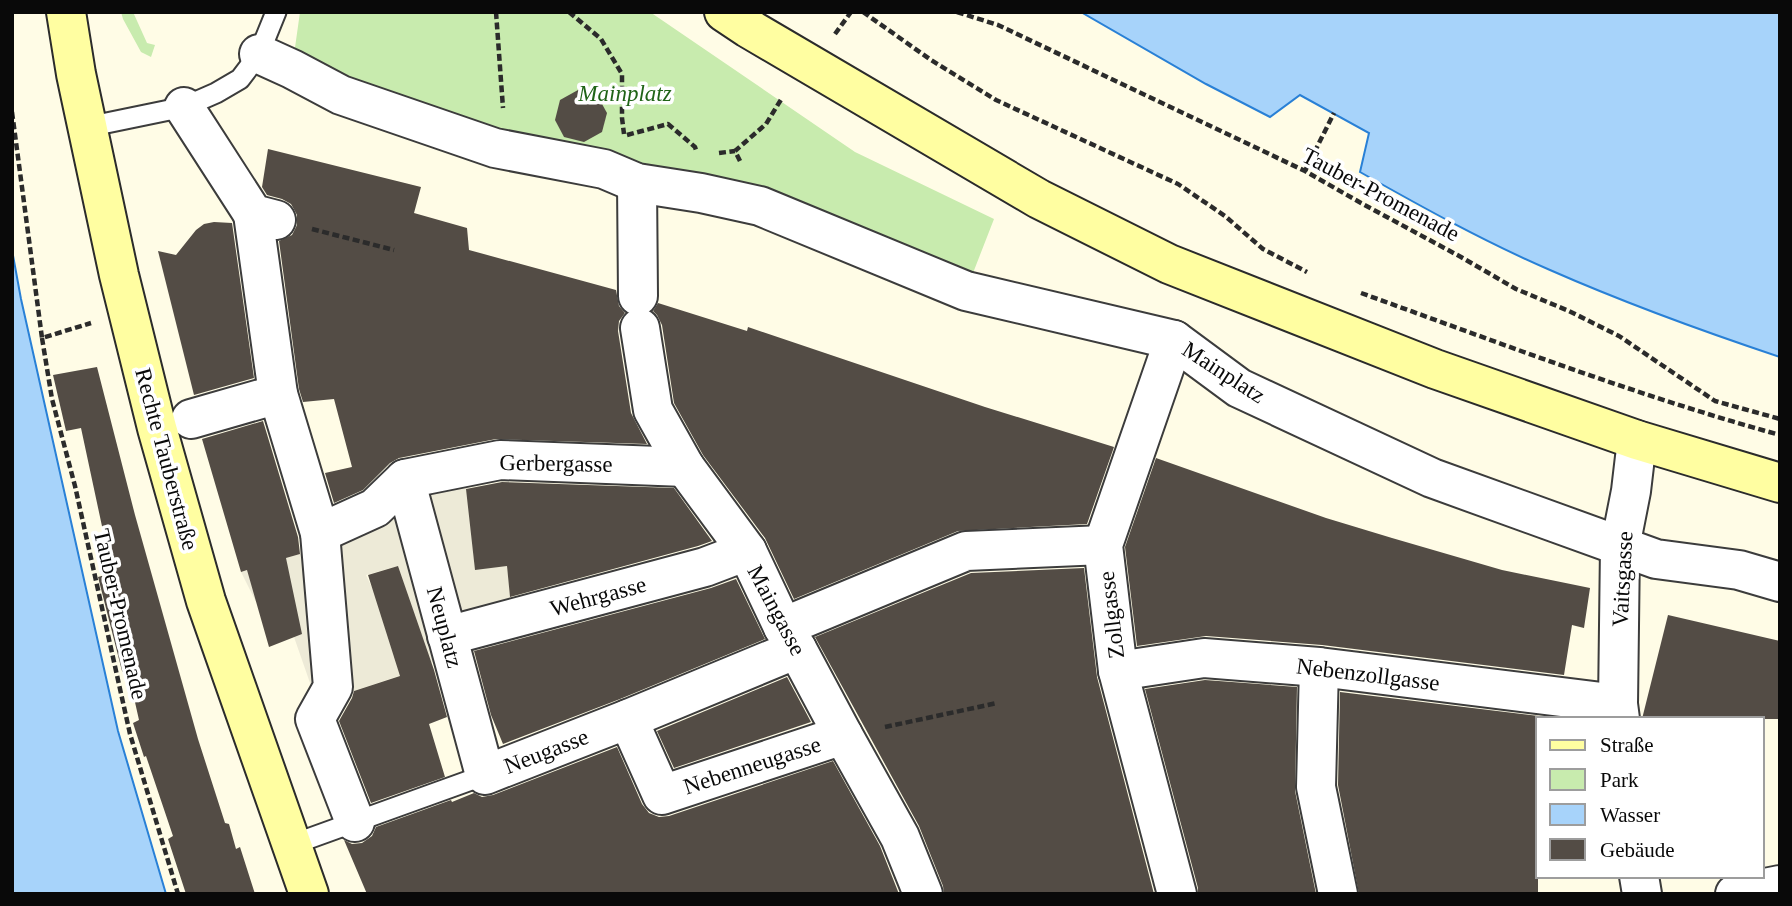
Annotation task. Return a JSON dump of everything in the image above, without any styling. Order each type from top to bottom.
[{"type":"main road","name":"Rechte Tauberstraße","points":[[66,12],[87,127],[131,327],[157,428],[211,614],[309,894]]},
{"type":"main road","points":[[724,12],[1039,199],[1169,264],[1435,369],[1637,440],[1780,483]]},
{"type":"street","name":"Mainplatz","points":[[259,54],[341,95],[506,151],[604,169],[637,183],[760,206],[965,291],[1174,341],[1239,388],[1432,478],[1656,559],[1739,570],[1780,582]]},
{"type":"street","points":[[184,107],[265,218],[278,394],[320,533],[333,687],[315,719],[355,822]]},
{"type":"street","name":"Maingasse","points":[[637,183],[639,312],[653,410],[685,467],[747,551],[790,638],[900,837],[923,894]]},
{"type":"street","name":"Zollgasse","points":[[1174,341],[1103,545],[1118,671],[1177,894]]},
{"type":"street","points":[[191,419],[278,394]]},
{"type":"street","name":"Vaitsgasse","points":[[1619,711],[1620,547],[1637,440]]},
{"type":"street","name":"Gerbergasse","points":[[405,479],[500,460],[685,467]]},
{"type":"street","points":[[320,533],[375,508],[405,479]]},
{"type":"street","name":"Neuplatz","points":[[405,479],[485,775]]},
{"type":"street","name":"Neugasse","points":[[485,775],[628,719],[965,551],[1103,545]]},
{"type":"street","name":"Wehrgasse","points":[[447,636],[705,567],[747,551]]},
{"type":"street","name":"Nebenzollgasse","points":[[1118,671],[1204,658],[1318,667],[1619,711]]},
{"type":"street","points":[[1318,667],[1316,787],[1338,894]]},
{"type":"street","name":"Nebenneugasse","points":[[628,719],[662,795],[843,735]]},
{"type":"street","points":[[1735,894],[1780,885]]},
{"type":"lane","points":[[87,127],[184,107],[240,79],[259,54],[276,12]]},
{"type":"lane","name":"Neugasse","points":[[291,845],[485,775]]},
{"type":"path","points":[[496,12],[506,151]]},
{"type":"path","points":[[569,12],[601,39],[622,74],[624,135]]},
{"type":"path","points":[[828,43],[851,12]]},
{"type":"path","points":[[863,12],[931,60],[996,100],[1178,184],[1225,216],[1263,249],[1318,277]]},
{"type":"path","name":"Tauber-Promenade","points":[[957,12],[998,25],[1305,171],[1516,289],[1619,336],[1715,401],[1780,419]]},
{"type":"path","points":[[748,140],[766,124],[782,98]]},
{"type":"path","name":"Tauber-Promenade","points":[[12,112],[52,399],[75,486],[130,734],[178,894]]},
{"type":"path","points":[[1305,171],[1334,113]]},
{"type":"path","points":[[265,218],[394,250]]},
{"type":"path","points":[[1356,291],[1615,384],[1780,435]]},
{"type":"path","points":[[42,338],[91,323]]},
{"type":"path","points":[[843,735],[997,703]]},
{"type":"green space","points":[[121,12],[133,12],[147,43],[155,45],[151,57],[141,52]]},
{"type":"green space","name":"Mainplatz","points":[[300,12],[650,12],[855,152],[994,219],[966,291],[292,69]]},
{"type":"shaded area","points":[[409,455],[411,461],[466,482],[475,569],[507,566],[511,604],[510,634],[467,655],[452,653],[411,672],[317,703],[294,637],[292,591],[256,602],[241,572],[313,550],[324,509],[363,490],[358,472],[372,457]],"holes":[[[398,566],[425,647],[394,657],[380,612],[383,611],[366,575]]]},
{"type":"water","points":[[1081,12],[1780,12],[1780,357],[1635,305],[1502,248],[1360,172],[1369,133],[1300,95],[1270,117],[1206,84]]},
{"type":"water","points":[[12,250],[118,731],[166,894],[12,894]]},
{"type":"building","points":[[578,90],[597,95],[607,113],[602,132],[584,142],[564,137],[555,120],[560,100]]},
{"type":"building","points":[[268,149],[421,187],[414,213],[467,228],[469,250],[616,290],[619,306],[625,313],[619,321],[618,331],[631,413],[647,444],[496,439],[399,458],[390,463],[363,490],[334,503],[325,473],[352,467],[334,399],[303,402],[299,389],[279,241],[292,235],[297,225],[297,215],[291,204],[267,195],[262,187]]},
{"type":"building","points":[[232,223],[254,378],[194,395],[158,251],[176,255],[196,230],[204,224]]},
{"type":"building","points":[[658,303],[747,331],[748,327],[985,407],[1114,447],[1087,524],[958,531],[794,599],[765,538],[703,455],[674,403],[662,325],[653,311]]},
{"type":"building","points":[[97,367],[135,515],[198,739],[225,823],[229,824],[236,849],[240,847],[255,894],[186,894],[168,839],[173,836],[133,723],[139,720],[130,680],[122,671],[98,577],[112,573],[81,428],[66,431],[53,375]]},
{"type":"building","points":[[263,421],[298,537],[300,554],[286,558],[302,634],[269,647],[247,570],[241,572],[202,439]]},
{"type":"building","points":[[1156,458],[1326,518],[1392,538],[1502,570],[1590,588],[1584,628],[1572,625],[1564,675],[1322,645],[1206,636],[1137,646],[1125,547]]},
{"type":"building","points":[[502,482],[674,488],[712,541],[510,597],[507,566],[475,570],[466,489]]},
{"type":"building","points":[[398,566],[434,670],[447,717],[429,724],[445,777],[371,803],[339,721],[354,691],[400,676],[368,575]]},
{"type":"building","points":[[1084,568],[1097,677],[1154,894],[944,894],[919,826],[815,637],[971,573]]},
{"type":"building","points":[[736,579],[765,639],[503,744],[491,715],[474,651]]},
{"type":"building","points":[[1668,615],[1780,641],[1780,719],[1642,717]]},
{"type":"building","points":[[787,677],[811,722],[674,768],[657,731]]},
{"type":"building","points":[[1205,680],[1297,687],[1295,791],[1316,894],[1198,894],[1145,689]]},
{"type":"building","points":[[1340,692],[1548,717],[1536,717],[1538,894],[1359,894],[1338,785]]},
{"type":"building","points":[[617,747],[642,804],[649,813],[659,817],[669,816],[833,761],[880,846],[899,894],[367,894],[344,840],[352,844],[362,843],[372,836],[376,827],[474,793],[482,797],[493,795]]}]
